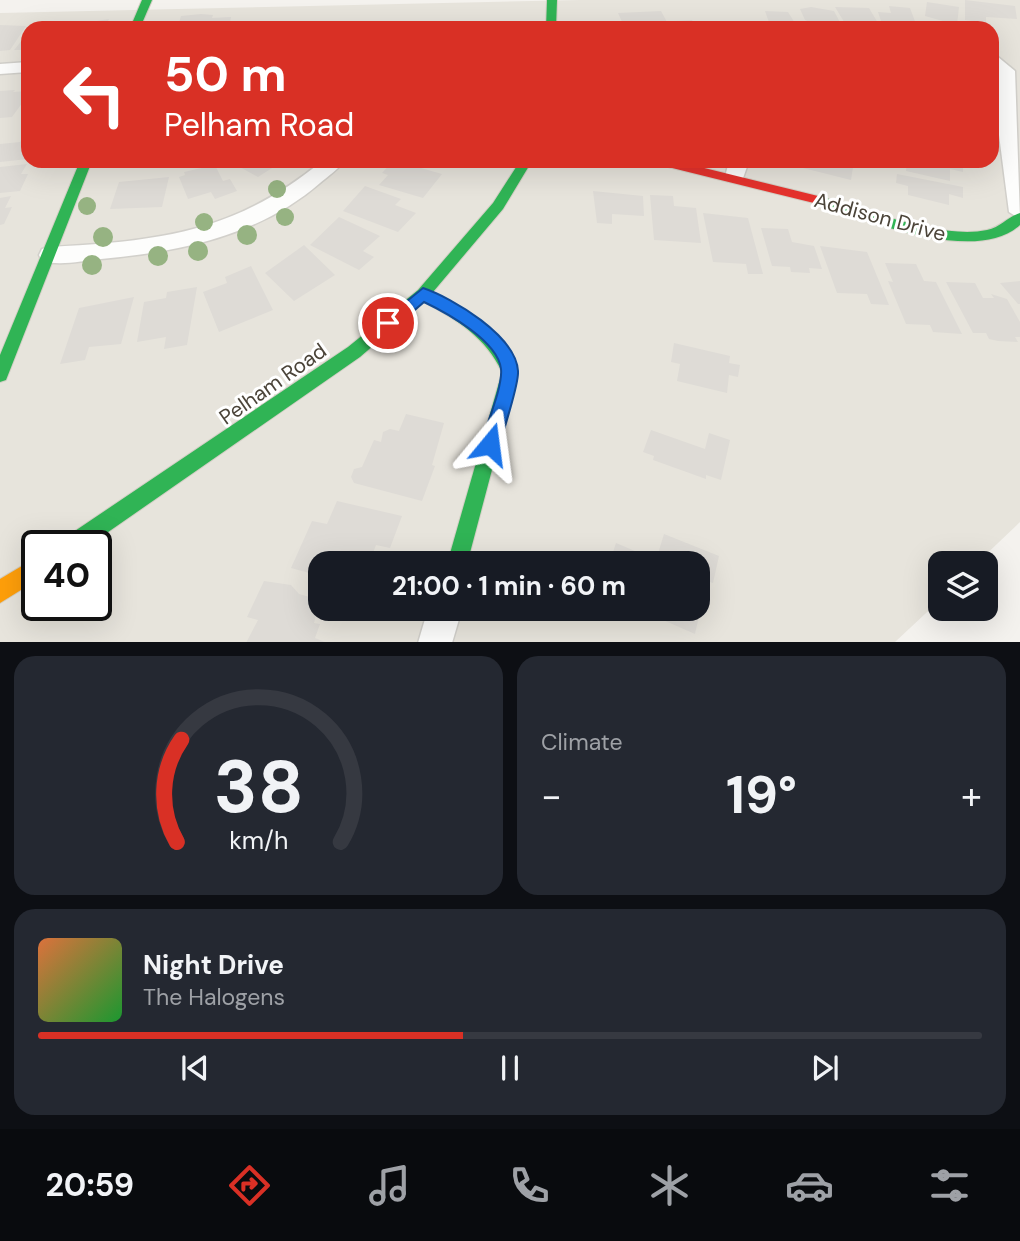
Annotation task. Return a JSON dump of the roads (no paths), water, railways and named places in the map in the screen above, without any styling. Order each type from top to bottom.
[{"type":"street","points":[[138,21],[147,0]]},
{"type":"street","points":[[551,21],[552,0]]},
{"type":"street","points":[[999,64],[1007,71],[1008,135],[1020,212]]},
{"type":"street","points":[[0,69],[21,68]]},
{"type":"street","points":[[0,375],[83,168]]},
{"type":"street","points":[[50,256],[187,240],[238,226],[283,204],[326,168]]},
{"type":"street","name":"Pelham Road","points":[[93,530],[197,462],[354,352],[423,294],[498,206],[522,168]]},
{"type":"street","name":"Addison Drive","points":[[737,169],[958,238],[976,240],[996,236],[1013,228],[1020,218]]},
{"type":"street","points":[[423,294],[451,308],[495,341],[506,356],[510,372],[461,551]]},
{"type":"street","points":[[0,592],[21,578]]},
{"type":"street","points":[[435,642],[441,621]]}]
